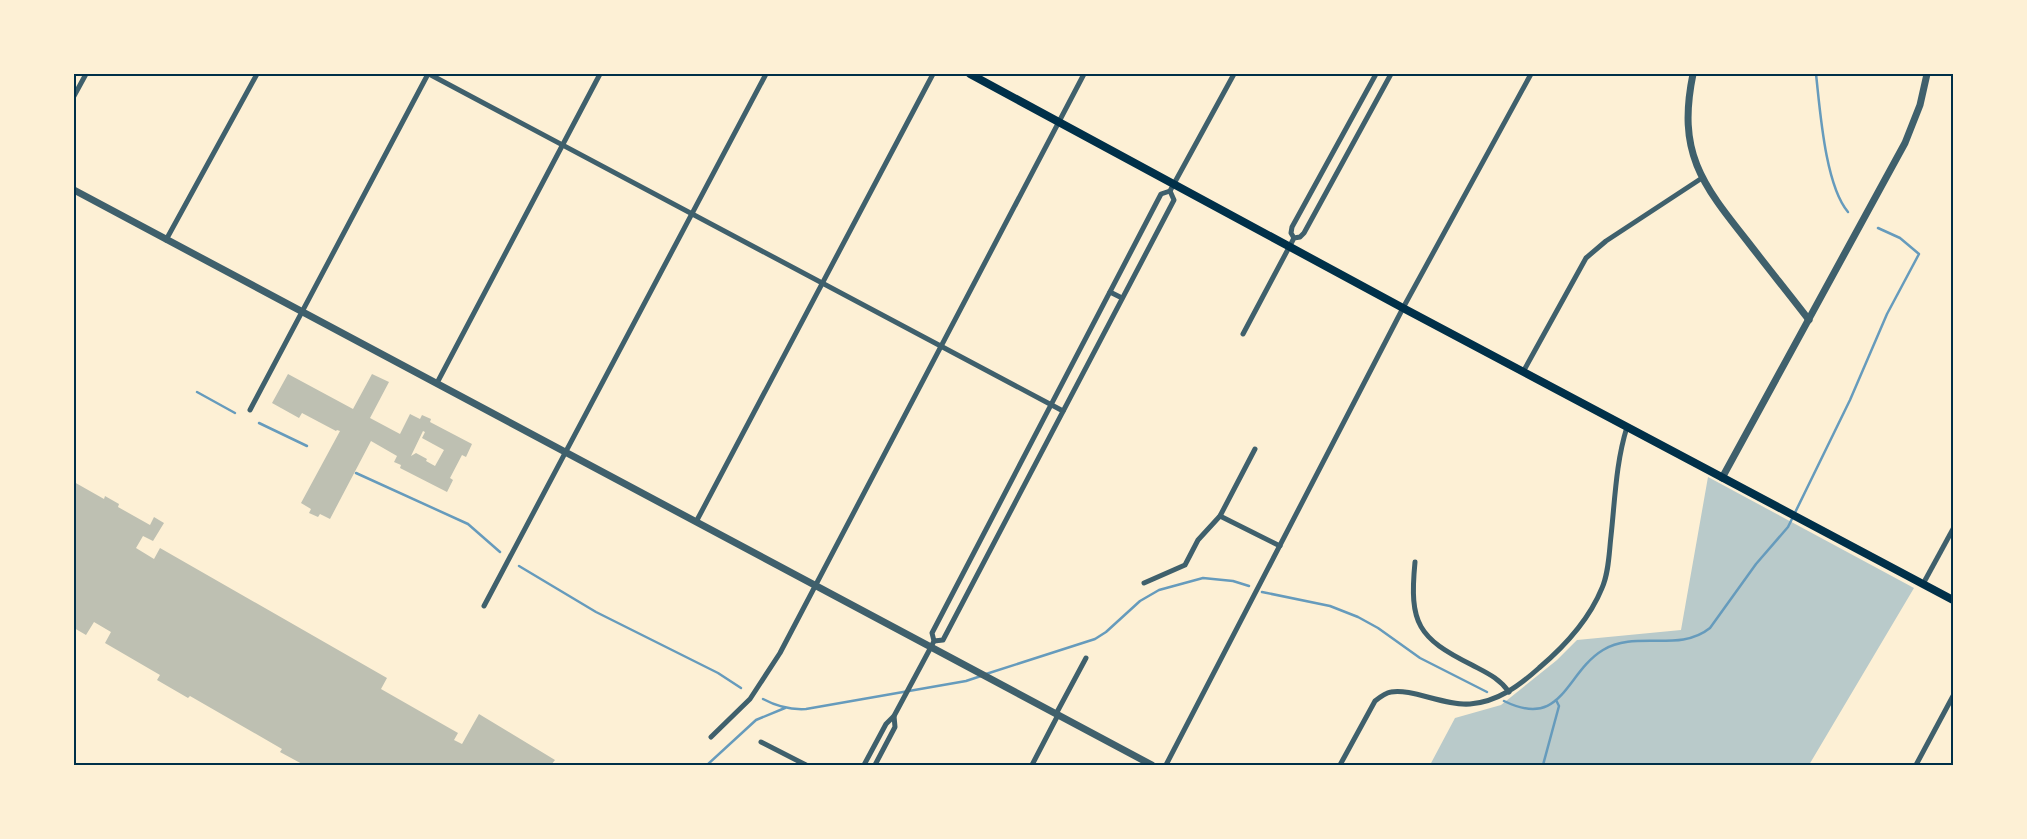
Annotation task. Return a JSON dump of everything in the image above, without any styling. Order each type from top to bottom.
[{"type":"main road","points":[[970,74],[1403,308],[1953,600]]},
{"type":"street","points":[[74,96],[86,74]]},
{"type":"street","points":[[166,240],[257,74]]},
{"type":"street","points":[[250,410],[428,74],[1063,411]]},
{"type":"street","points":[[436,383],[600,74]]},
{"type":"street","points":[[484,606],[766,74]]},
{"type":"street","points":[[696,522],[933,74]]},
{"type":"street","points":[[711,737],[750,699],[770,670],[942,347],[1084,74]]},
{"type":"street","points":[[864,765],[886,724],[894,716],[933,644],[932,633],[1161,194],[1170,190],[1234,74]]},
{"type":"street","points":[[1243,334],[1294,238],[1292,227],[1376,74]]},
{"type":"street","points":[[1294,238],[1300,237],[1304,233],[1391,74]]},
{"type":"street","points":[[1166,765],[1403,308],[1531,74]]},
{"type":"street","points":[[1693,74],[1687,107],[1687,122],[1690,144],[1702,178],[1717,203],[1809,320]]},
{"type":"street","points":[[1722,478],[1911,129],[1920,105],[1927,74]]},
{"type":"street","points":[[1523,372],[1586,258],[1606,241],[1702,178]]},
{"type":"street","points":[[74,190],[816,586],[933,644],[972,669],[1152,765]]},
{"type":"street","points":[[933,644],[943,640],[1174,200],[1170,190]]},
{"type":"street","points":[[1110,292],[1122,298]]},
{"type":"street","points":[[1340,765],[1375,701],[1382,695],[1400,691],[1464,704],[1484,701],[1509,692],[1522,684],[1574,634],[1588,615],[1602,588],[1607,566],[1620,450],[1627,427]]},
{"type":"street","points":[[1144,583],[1185,565],[1198,540],[1220,516],[1255,449]]},
{"type":"street","points":[[1220,516],[1280,546]]},
{"type":"street","points":[[987,527],[999,534]]},
{"type":"street","points":[[1924,584],[1953,529]]},
{"type":"street","points":[[1415,562],[1412,596],[1420,624],[1427,636],[1444,651],[1498,679],[1509,692]]},
{"type":"street","points":[[1032,765],[1086,658]]},
{"type":"street","points":[[1916,765],[1953,696]]},
{"type":"street","points":[[875,765],[895,728],[894,716]]},
{"type":"street","points":[[761,742],[806,765]]},
{"type":"shaded area","points":[[1708,477],[1914,588],[1809,765],[1430,765],[1455,718],[1501,705],[1557,660],[1577,640],[1681,630]]},
{"type":"building","points":[[288,374],[353,409],[372,374],[389,382],[370,418],[400,434],[410,414],[420,419],[422,415],[431,419],[430,422],[472,444],[466,457],[462,455],[450,478],[453,480],[447,492],[400,468],[401,465],[394,462],[397,456],[371,441],[330,519],[320,514],[318,517],[309,513],[311,509],[301,503],[340,431],[336,431],[302,413],[299,418],[272,403]],"holes":[[[423,431],[425,432],[422,438],[444,450],[435,466],[416,453],[411,456]]]},
{"type":"building","points":[[74,482],[104,499],[105,496],[119,504],[118,507],[150,525],[154,517],[164,523],[153,541],[143,536],[136,548],[154,559],[160,548],[387,678],[381,689],[458,733],[454,740],[462,744],[479,714],[555,760],[551,765],[304,765],[280,752],[282,749],[190,696],[188,698],[157,680],[160,675],[105,643],[111,632],[94,622],[86,635],[74,628]]},
{"type":"waterway","points":[[1816,74],[1829,166],[1840,200],[1848,212]]},
{"type":"waterway","points":[[1504,701],[1524,708],[1539,708],[1551,704],[1561,695],[1590,660],[1603,650],[1616,644],[1629,642],[1685,639],[1698,635],[1710,628],[1756,564],[1788,527],[1850,400],[1887,314],[1919,254],[1900,238],[1878,228]]},
{"type":"waterway","points":[[197,392],[235,413]]},
{"type":"waterway","points":[[259,423],[307,446]]},
{"type":"waterway","points":[[356,473],[468,524],[500,552]]},
{"type":"waterway","points":[[519,566],[596,612],[718,673],[741,688]]},
{"type":"waterway","points":[[986,674],[1095,639],[1106,632],[1140,601],[1159,590],[1203,578],[1233,581],[1249,586]]},
{"type":"waterway","points":[[1262,592],[1330,606],[1358,617],[1378,628],[1420,658],[1487,692]]},
{"type":"waterway","points":[[763,699],[783,707],[806,709],[966,681],[981,676]]},
{"type":"waterway","points":[[1543,765],[1559,706],[1556,700]]},
{"type":"waterway","points":[[707,765],[756,720],[785,708]]}]
